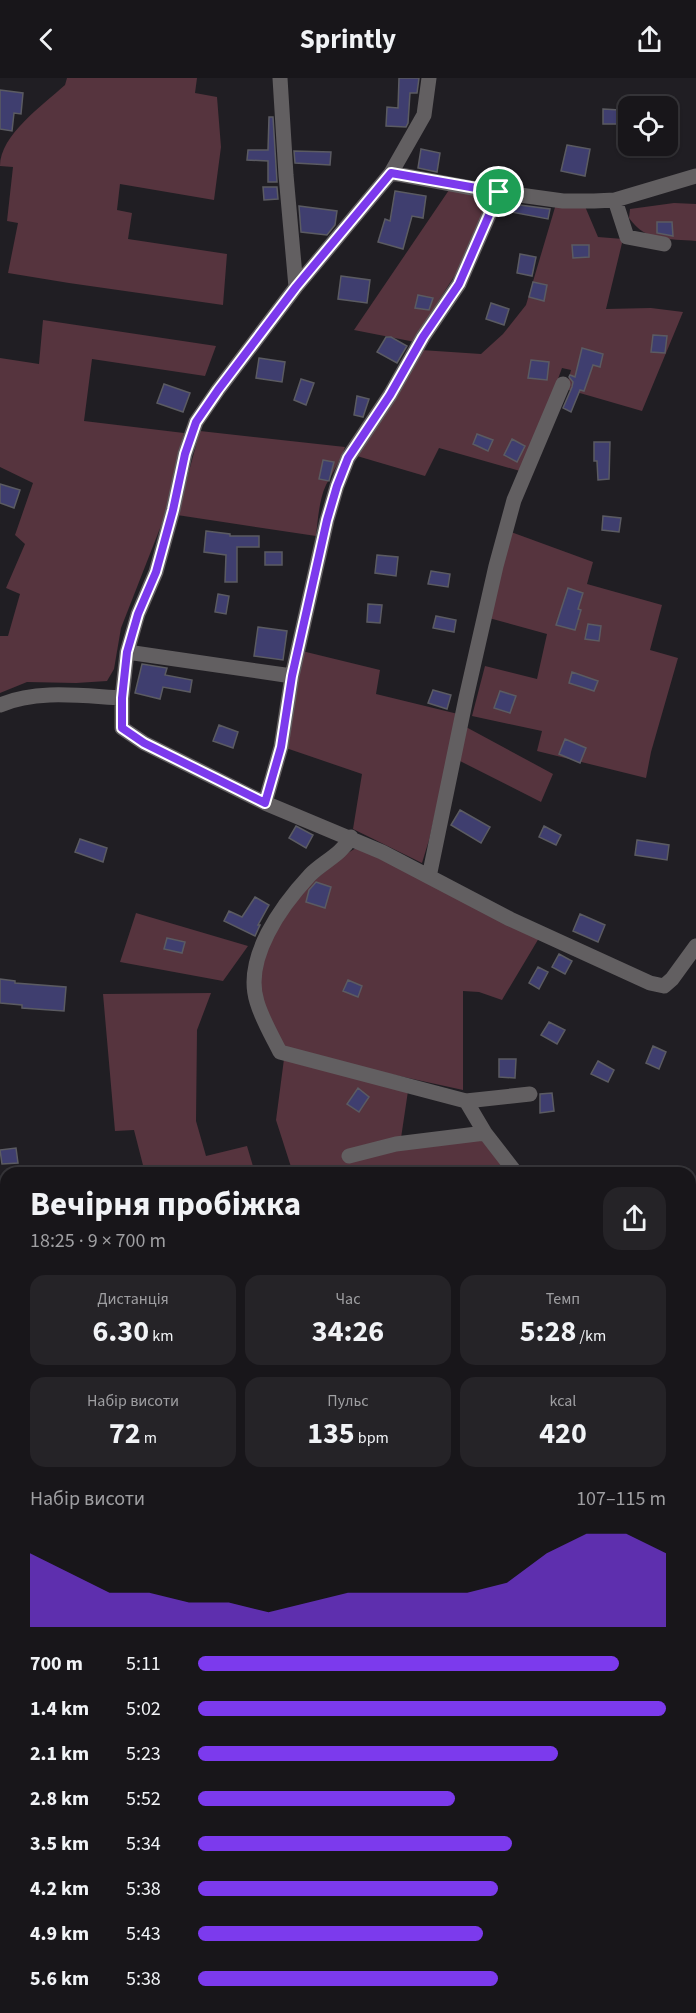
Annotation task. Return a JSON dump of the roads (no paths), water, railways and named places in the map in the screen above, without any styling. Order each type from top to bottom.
[{"type":"street","points":[[280,78],[296,287]]},
{"type":"street","points":[[429,78],[424,115],[391,173],[296,287],[196,422],[185,454],[156,572],[138,614],[127,652],[122,698],[122,728],[144,743],[265,803],[351,837],[519,924],[650,983],[664,986],[672,979],[696,946]]},
{"type":"street","points":[[391,173],[563,201],[615,200],[696,176]]},
{"type":"street","points":[[265,803],[281,747],[292,676],[327,520],[348,458],[390,395],[423,337],[459,284],[499,192]]},
{"type":"street","points":[[615,200],[627,237],[664,244]]},
{"type":"street","points":[[429,877],[496,566],[514,500],[562,384]]},
{"type":"street","points":[[127,652],[292,676]]},
{"type":"street","points":[[0,705],[14,699],[60,696],[122,698]]},
{"type":"street","points":[[351,837],[345,848],[313,872],[290,898],[266,936],[253,971],[256,1000],[280,1052],[466,1101],[530,1094]]},
{"type":"street","points":[[466,1101],[485,1133],[511,1167]]},
{"type":"street","points":[[349,1156],[396,1144],[485,1133]]}]
